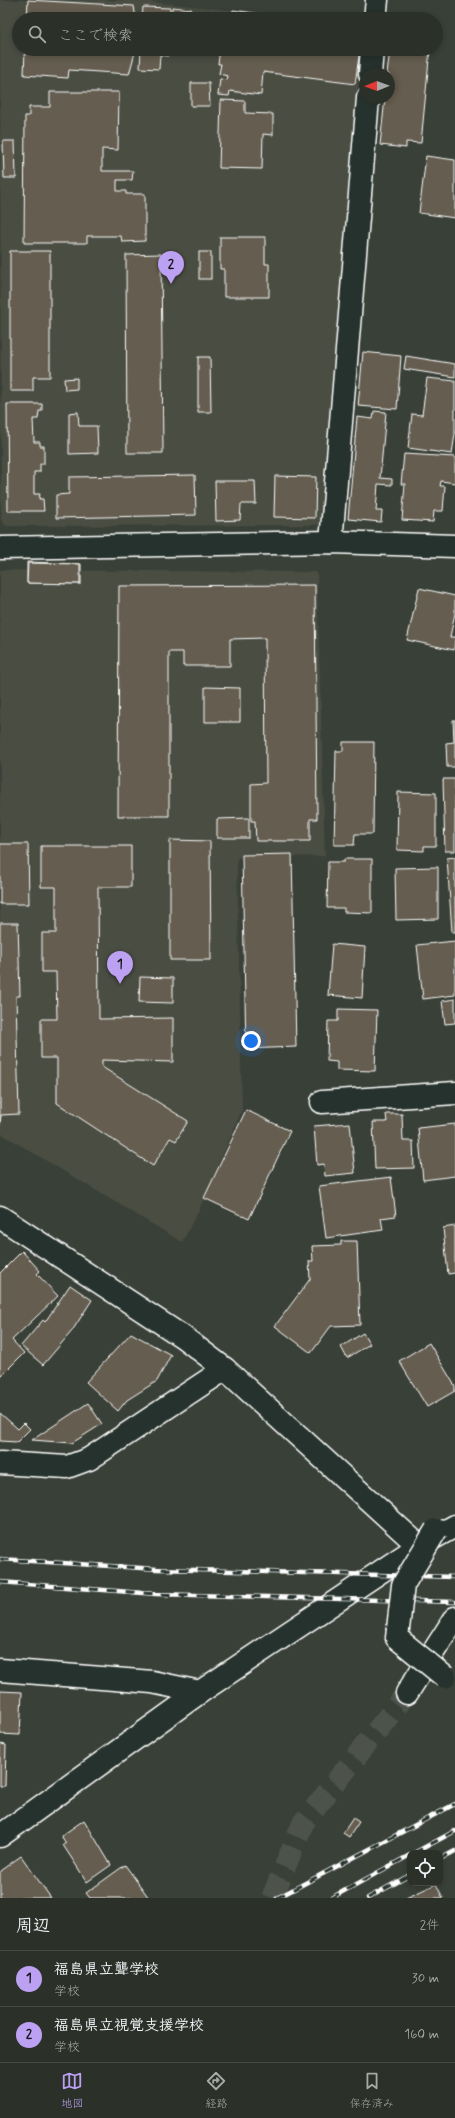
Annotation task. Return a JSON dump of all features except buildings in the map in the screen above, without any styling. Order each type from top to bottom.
[{"type":"street","points":[[375,12],[376,0]]},
{"type":"street","points":[[370,68],[371,56]]},
{"type":"street","points":[[331,542],[368,104]]},
{"type":"street","points":[[0,548],[331,542],[455,546]]},
{"type":"street","points":[[322,1102],[455,1093]]},
{"type":"street","points":[[0,1217],[183,1337],[226,1369],[418,1546]]},
{"type":"street","points":[[0,1463],[68,1468],[89,1459],[226,1369]]},
{"type":"street","points":[[0,1836],[200,1692],[446,1528]]},
{"type":"street","points":[[445,1676],[396,1638],[403,1585],[446,1528]]},
{"type":"street","points":[[407,1693],[455,1618]]},
{"type":"street","points":[[0,1670],[152,1682],[200,1692]]},
{"type":"shaded area","points":[[0,0],[132,0],[249,12],[12,12],[12,56],[361,56],[360,68],[359,68],[359,84],[321,525],[6,526],[1,520]]},
{"type":"shaded area","points":[[0,570],[317,572],[325,856],[237,858],[242,1110],[199,1210],[182,1242],[0,1133]]},
{"type":"tunnel","points":[[272,1898],[303,1823],[407,1693]]},
{"type":"railway","points":[[0,1559],[157,1569],[455,1577]]},
{"type":"railway","points":[[0,1582],[156,1594],[455,1602]]},
{"type":"railway","points":[[277,1898],[455,1804]]},
{"type":"railway","points":[[420,1850],[455,1831]]},
{"type":"railway","points":[[443,1857],[455,1851]]},
{"type":"railway","points":[[331,1898],[407,1857]]},
{"type":"railway","points":[[368,1898],[407,1877]]},
{"type":"place","name":"福島県立視覚支援学校","points":[[171,284]]},
{"type":"place","name":"福島県立聾学校","points":[[120,984]]}]
